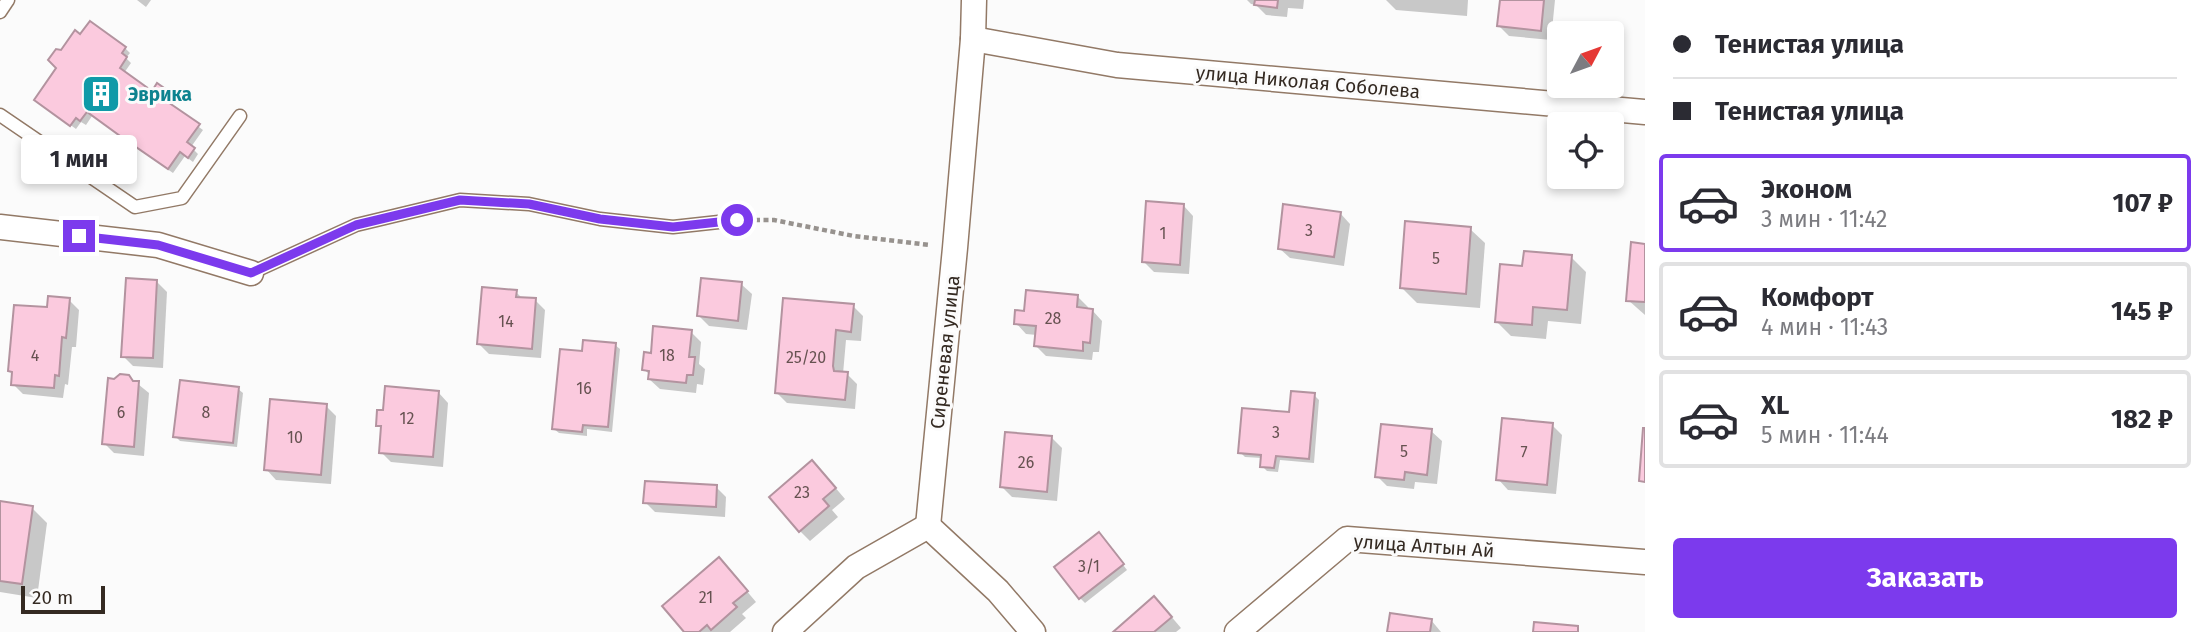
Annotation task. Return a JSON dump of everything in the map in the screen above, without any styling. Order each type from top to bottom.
[{"type":"street","name":"Сиреневая улица","points":[[928,526],[955,248],[974,0]]},
{"type":"street","name":"улица Николая Соболева","points":[[973,39],[1117,65],[1645,111]]},
{"type":"street","points":[[0,228],[158,245],[251,273]]},
{"type":"street","points":[[785,632],[856,567],[928,526],[998,591],[1034,632]]},
{"type":"street","name":"улица Алтын Ай","points":[[1237,632],[1348,539],[1645,562]]},
{"type":"lane","points":[[0,12],[8,0]]},
{"type":"lane","points":[[0,115],[135,207],[182,198],[240,116]]},
{"type":"lane","points":[[251,273],[356,225],[460,200],[529,204],[600,219],[673,227],[737,220]]},
{"type":"path","points":[[737,220],[774,220],[854,236],[955,248]]},
{"type":"building","points":[[1255,0],[1278,0],[1277,8],[1254,5]]},
{"type":"building","points":[[1500,0],[1544,0],[1541,31],[1497,26]]},
{"type":"building","name":"Эврика","points":[[90,21],[126,47],[122,53],[127,57],[120,68],[152,91],[157,83],[167,90],[162,98],[200,124],[187,142],[195,148],[188,158],[180,152],[168,169],[130,143],[125,150],[115,142],[120,136],[87,112],[80,121],[76,118],[70,126],[34,100],[56,68],[48,60],[56,49],[61,50],[75,30],[80,34]]},
{"type":"building","points":[[1146,201],[1184,204],[1180,265],[1142,262]]},
{"type":"building","points":[[1283,204],[1341,212],[1334,257],[1278,249]]},
{"type":"building","points":[[1405,221],[1471,227],[1466,294],[1400,288]]},
{"type":"building","points":[[1631,242],[1645,244],[1645,302],[1626,301]]},
{"type":"building","points":[[1524,251],[1572,255],[1567,310],[1533,307],[1532,325],[1495,322],[1500,264],[1522,266]]},
{"type":"building","points":[[126,278],[157,280],[153,358],[121,357]]},
{"type":"building","points":[[701,278],[742,282],[738,321],[697,316]]},
{"type":"building","points":[[482,287],[517,290],[516,297],[536,298],[532,349],[477,344]]},
{"type":"building","points":[[1026,290],[1078,295],[1077,307],[1093,309],[1090,343],[1083,342],[1083,351],[1034,346],[1036,326],[1014,324],[1015,310],[1024,311]]},
{"type":"building","points":[[48,296],[70,298],[66,338],[62,337],[59,376],[55,375],[54,388],[11,385],[12,372],[8,371],[14,305],[47,307]]},
{"type":"building","points":[[783,298],[854,304],[851,332],[836,330],[833,366],[834,371],[848,372],[845,400],[775,393]]},
{"type":"building","points":[[653,326],[692,330],[689,357],[695,357],[693,375],[687,375],[686,383],[648,379],[649,371],[642,370],[644,352],[651,353]]},
{"type":"building","points":[[583,340],[616,343],[608,427],[583,425],[582,432],[552,429],[560,349],[582,351]]},
{"type":"building","points":[[120,374],[129,375],[133,381],[139,381],[134,447],[102,444],[108,378],[114,379]]},
{"type":"building","points":[[180,380],[239,387],[233,443],[173,437]]},
{"type":"building","points":[[385,386],[439,391],[433,457],[379,453],[381,426],[376,426],[377,410],[383,410]]},
{"type":"building","points":[[1291,391],[1315,393],[1309,459],[1276,456],[1274,468],[1260,467],[1261,455],[1238,453],[1242,408],[1289,412]]},
{"type":"building","points":[[270,399],[327,404],[321,475],[264,470]]},
{"type":"building","points":[[1502,418],[1553,423],[1547,485],[1496,480]]},
{"type":"building","points":[[1381,424],[1432,429],[1427,475],[1405,472],[1404,480],[1375,477]]},
{"type":"building","points":[[1645,428],[1645,482],[1639,481]]},
{"type":"building","points":[[1005,432],[1052,436],[1047,492],[1000,487]]},
{"type":"building","points":[[812,460],[836,488],[823,499],[829,506],[799,532],[769,497]]},
{"type":"building","points":[[645,481],[717,485],[716,507],[643,503]]},
{"type":"building","points":[[0,501],[33,506],[22,584],[0,581]]},
{"type":"building","points":[[1099,532],[1124,564],[1079,599],[1054,567]]},
{"type":"building","points":[[719,557],[748,591],[733,603],[737,607],[711,630],[707,625],[699,632],[684,632],[662,606]]},
{"type":"building","points":[[1154,596],[1172,617],[1154,632],[1113,632]]},
{"type":"building","points":[[1390,613],[1432,619],[1430,632],[1387,632]]},
{"type":"building","points":[[1534,622],[1578,626],[1578,632],[1533,632]]},
{"type":"place","name":"Эврика","points":[[101,94]]},
{"type":"route","points":[[79,236],[158,245],[251,273],[356,225],[460,200],[529,204],[600,219],[673,227],[737,220]]}]
